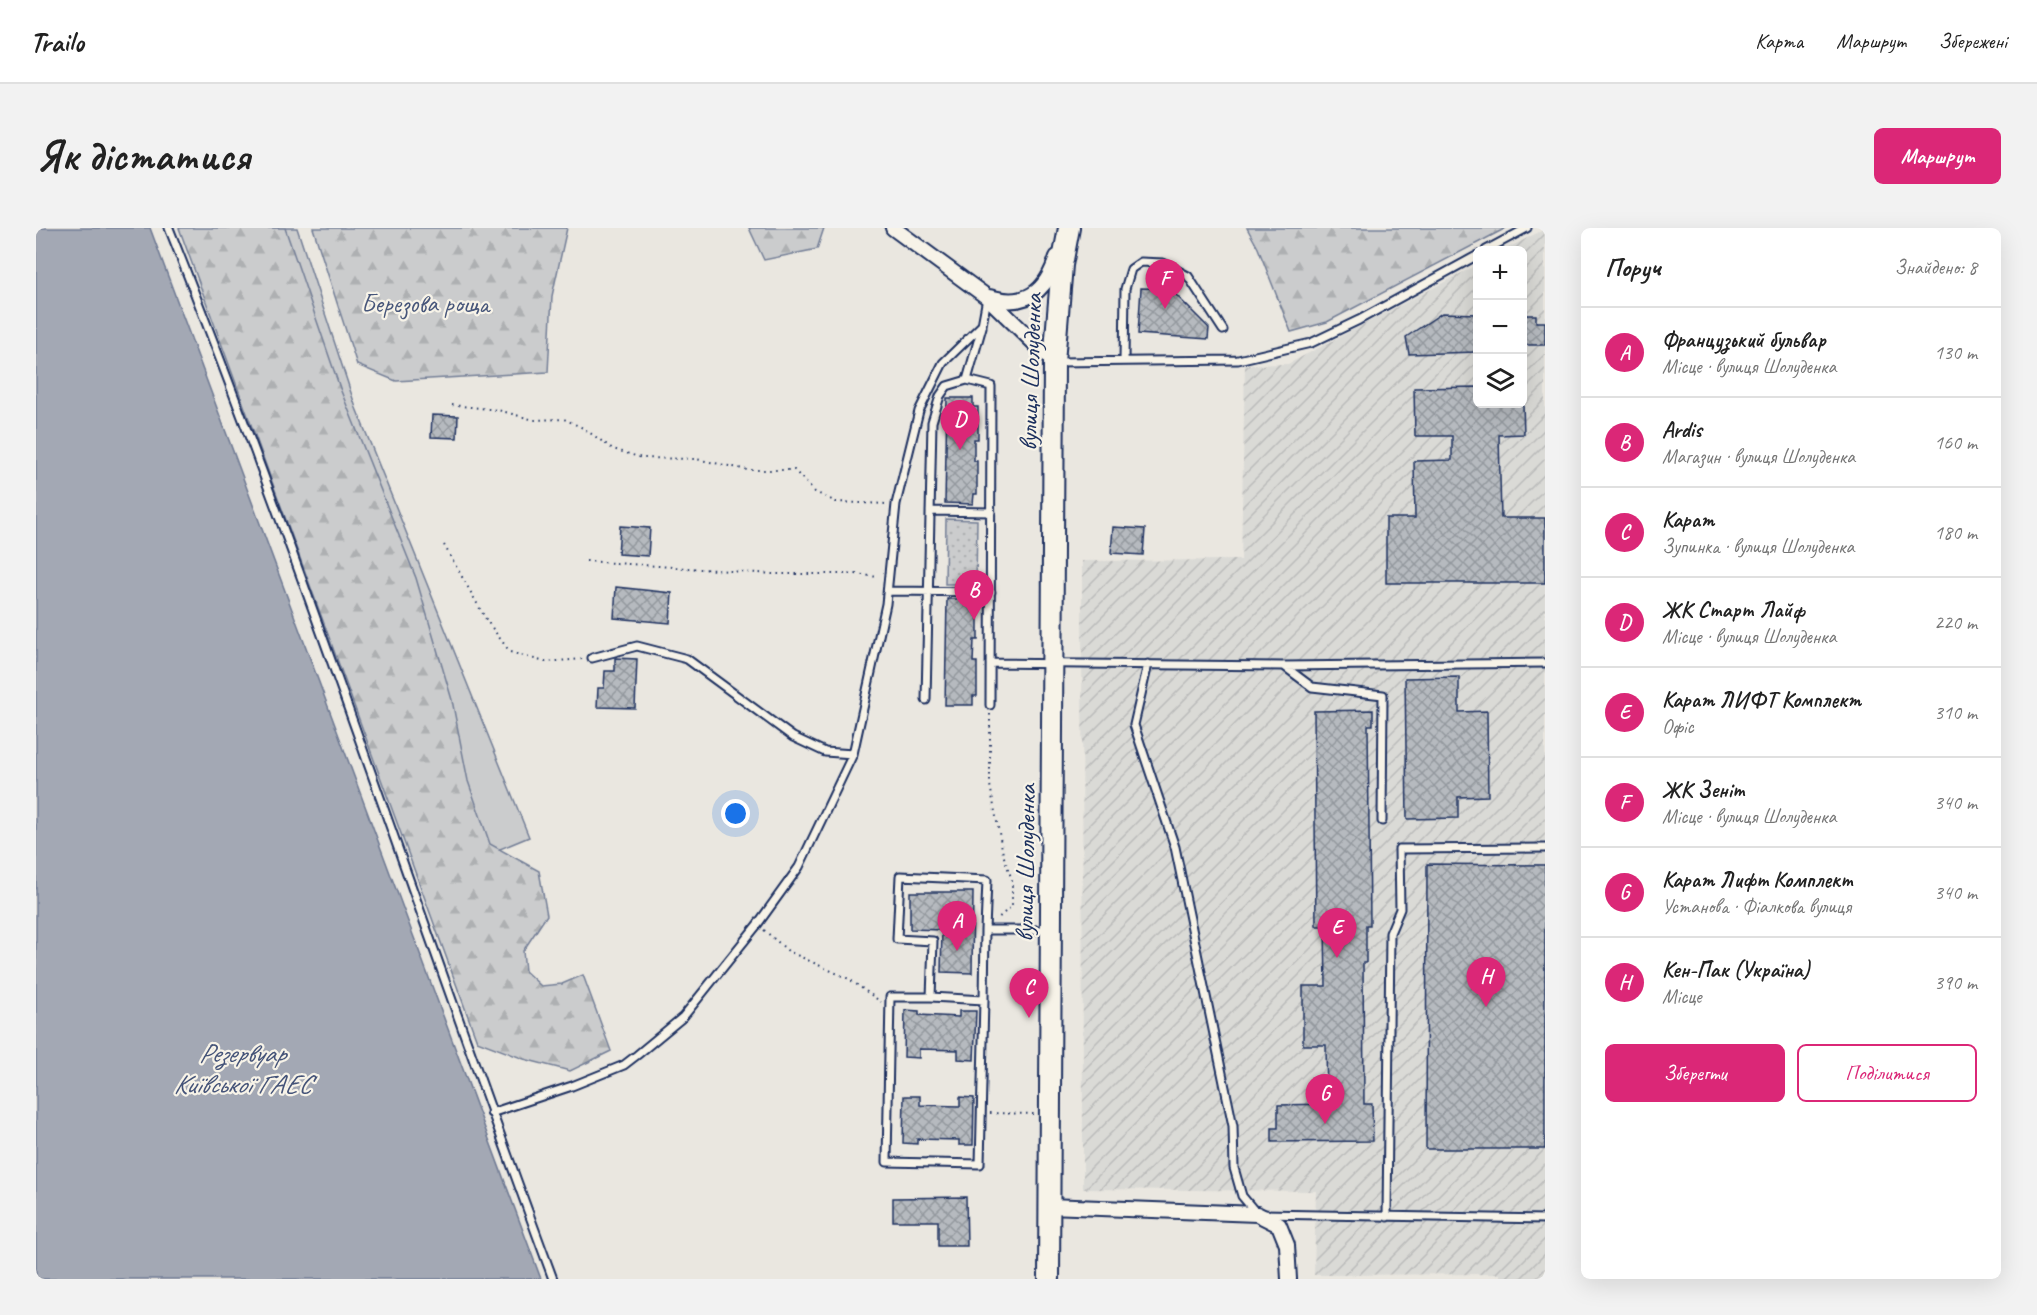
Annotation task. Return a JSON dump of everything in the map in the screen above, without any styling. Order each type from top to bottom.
[{"type":"main road","name":"вулиця Шолуденка","points":[[1049,1279],[1054,362],[1062,265],[1068,228]]},
{"type":"street","points":[[893,228],[987,297],[1054,362]]},
{"type":"street","points":[[987,297],[1005,302],[1025,298],[1039,291],[1052,274],[1068,228]]},
{"type":"street","points":[[1049,1206],[1257,1214],[1279,1226],[1287,1245],[1289,1279]]},
{"type":"lane","points":[[169,228],[230,382],[491,1113],[553,1279]]},
{"type":"lane","points":[[1493,246],[1527,228]]},
{"type":"lane","points":[[1054,362],[1238,360],[1311,343],[1359,320],[1473,258]]},
{"type":"lane","points":[[1124,361],[1125,289],[1131,269],[1141,262],[1163,263],[1188,276],[1223,330]]},
{"type":"lane","points":[[967,380],[987,297]]},
{"type":"lane","points":[[491,1113],[572,1086],[624,1065],[683,1017],[799,867],[853,754],[888,591],[897,504],[919,411],[943,363],[982,325]]},
{"type":"lane","points":[[926,700],[932,422],[940,396],[947,386],[967,380],[992,386],[990,705]]},
{"type":"lane","points":[[930,511],[991,512]]},
{"type":"lane","points":[[888,591],[991,592]]},
{"type":"lane","points":[[592,658],[637,645],[687,658],[793,737],[825,752],[853,754]]},
{"type":"lane","points":[[990,663],[1284,666],[1545,663]]},
{"type":"lane","points":[[1148,664],[1134,725],[1175,847],[1233,1126],[1234,1168],[1242,1196],[1257,1214],[1545,1219]]},
{"type":"lane","points":[[1284,666],[1312,687],[1383,695],[1382,821]]},
{"type":"lane","points":[[1387,1217],[1390,933],[1400,909],[1400,849],[1545,848]]},
{"type":"lane","points":[[931,998],[933,941],[897,939],[900,876],[987,880],[980,1164],[887,1162],[890,997],[984,1000]]},
{"type":"lane","points":[[985,930],[1051,930]]},
{"type":"path","points":[[452,405],[498,410],[534,420],[564,419],[583,428],[613,449],[642,458],[696,459],[748,470],[794,470],[815,492],[836,502],[897,504]]},
{"type":"path","points":[[444,545],[487,621],[510,652],[545,662],[592,658]]},
{"type":"path","points":[[586,561],[773,574],[855,574],[890,579]]},
{"type":"path","points":[[985,930],[1012,906],[1012,880],[1003,854],[990,784],[990,705]]},
{"type":"path","points":[[757,924],[788,951],[849,979],[890,1009]]},
{"type":"path","points":[[981,1113],[1050,1114]]},
{"type":"shaded area","points":[[1545,229],[1545,1279],[1500,1279],[1500,1274],[1314,1275],[1316,1191],[1083,1189],[1082,561],[1241,560],[1245,365],[1288,364],[1473,267],[1473,408],[1527,408],[1527,246],[1512,246]]},
{"type":"green space","points":[[179,228],[285,228],[341,391],[416,578],[452,700],[468,781],[490,844],[539,871],[547,915],[523,951],[525,971],[541,986],[562,984],[583,975],[611,1051],[570,1071],[524,1059],[477,1041]]},
{"type":"green space","points":[[251,228],[297,228],[356,408],[529,837],[483,856]]},
{"type":"green space","name":"Березова роща","points":[[313,228],[567,228],[552,296],[548,372],[396,381],[357,365]]},
{"type":"green space","points":[[749,228],[824,228],[817,249],[764,260]]},
{"type":"green space","points":[[1247,228],[1506,228],[1327,322],[1291,332],[1258,248]]},
{"type":"green space","points":[[946,519],[977,520],[976,584],[945,584]]},
{"type":"water","name":"Резервуар Київської ГАЕС","points":[[36,228],[150,228],[541,1279],[36,1279]]},
{"type":"building","points":[[1141,288],[1170,289],[1209,328],[1208,339],[1138,334]]},
{"type":"building","points":[[1442,313],[1473,314],[1473,352],[1409,354],[1406,337]]},
{"type":"building","points":[[1527,315],[1536,315],[1536,322],[1545,322],[1545,345],[1527,345]]},
{"type":"building","points":[[1473,387],[1473,408],[1523,408],[1524,434],[1499,435],[1501,518],[1545,518],[1545,583],[1386,583],[1386,518],[1415,518],[1414,461],[1452,460],[1452,436],[1415,436],[1414,388]]},
{"type":"building","points":[[947,398],[973,398],[973,407],[978,407],[978,439],[974,439],[977,494],[974,494],[973,504],[945,503]]},
{"type":"building","points":[[432,415],[458,416],[457,438],[431,437]]},
{"type":"building","points":[[620,526],[650,528],[648,556],[618,554]]},
{"type":"building","points":[[1113,527],[1145,529],[1143,555],[1111,553]]},
{"type":"building","points":[[616,587],[672,593],[670,623],[614,618]]},
{"type":"building","points":[[947,599],[973,599],[973,608],[978,608],[978,640],[974,640],[973,662],[977,662],[977,696],[973,696],[973,705],[945,705]]},
{"type":"building","points":[[615,658],[637,659],[635,708],[597,707],[598,688],[604,688],[605,671],[615,671]]},
{"type":"building","points":[[1459,677],[1459,712],[1487,711],[1488,796],[1458,797],[1458,818],[1407,819],[1405,678]]},
{"type":"building","points":[[1373,710],[1373,725],[1368,725],[1370,925],[1366,925],[1366,963],[1363,963],[1364,1104],[1372,1104],[1373,1141],[1272,1142],[1272,1128],[1278,1128],[1278,1105],[1327,1104],[1326,1045],[1303,1045],[1303,986],[1326,986],[1325,926],[1316,926],[1314,711]]},
{"type":"building","points":[[1427,864],[1545,865],[1545,1149],[1426,1149]]},
{"type":"building","points":[[910,892],[973,892],[972,973],[941,972],[942,930],[910,929]]},
{"type":"building","points":[[905,1010],[919,1011],[919,1015],[959,1017],[959,1011],[976,1011],[974,1060],[958,1059],[958,1050],[919,1049],[919,1058],[904,1057]]},
{"type":"building","points":[[904,1096],[920,1096],[920,1105],[960,1106],[960,1097],[974,1098],[973,1145],[959,1145],[959,1140],[917,1139],[917,1144],[903,1143]]},
{"type":"building","points":[[966,1197],[967,1246],[938,1246],[938,1221],[893,1221],[893,1198]]},
{"type":"place","name":"ЖК Зеніт","points":[[1165,309]]},
{"type":"place","name":"ЖК Старт Лайф","points":[[960,450]]},
{"type":"place","name":"Ardis","points":[[974,620]]},
{"type":"place","name":"Французький бульвар","points":[[957,951]]},
{"type":"place","name":"Карат ЛИФТ Комплект","points":[[1337,958]]},
{"type":"place","name":"Кен-Пак (Україна)","points":[[1486,1007]]},
{"type":"place","name":"Карат","points":[[1029,1018]]},
{"type":"place","name":"Карат Лифт Комплект","points":[[1325,1124]]}]
